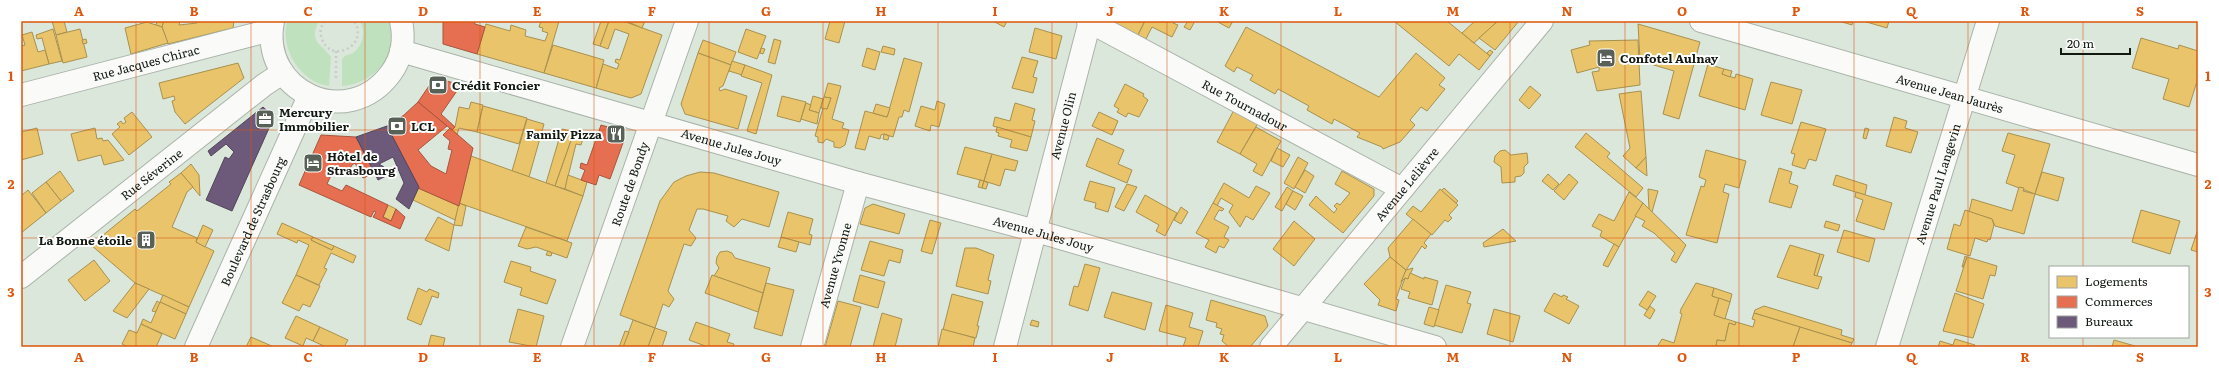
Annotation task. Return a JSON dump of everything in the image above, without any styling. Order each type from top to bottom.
[{"type":"street","points":[[272,25],[271,45],[275,60],[282,73],[294,87],[309,96],[322,101],[337,102],[354,100],[371,93],[388,77],[395,68],[401,51],[403,31],[401,21]]},
{"type":"street","name":"Route de Bondy","points":[[572,347],[687,21]]},
{"type":"street","name":"Rue Tournadour","points":[[1089,21],[1402,188]]},
{"type":"street","name":"Avenue Olin","points":[[1005,347],[1089,21]]},
{"type":"street","name":"Avenue Lelièvre","points":[[1271,347],[1542,21]]},
{"type":"street","name":"Avenue Jean Jaurès","points":[[1701,21],[1963,96],[2198,166]]},
{"type":"street","name":"Avenue Paul Langevin","points":[[1887,347],[1953,137],[1963,96],[1988,21]]},
{"type":"street","name":"Rue Jacques Chirac","points":[[21,95],[272,25]]},
{"type":"street","name":"Avenue Jules Jouy","points":[[401,51],[652,122],[858,183],[1036,231],[1435,347]]},
{"type":"street","name":"Rue Séverine","points":[[21,277],[264,85],[282,73]]},
{"type":"street","name":"Boulevard de Strasbourg","points":[[196,347],[309,96]]},
{"type":"street","name":"Avenue Yvonne","points":[[812,347],[858,183]]},
{"type":"path","points":[[325,21],[321,29],[322,40],[330,49],[342,51],[349,49],[357,39],[358,32],[354,21]]},
{"type":"green space","points":[[287,21],[319,21],[316,28],[316,38],[331,57],[329,86],[309,78],[294,62],[287,42]]},
{"type":"green space","points":[[360,21],[392,21],[392,45],[388,56],[374,73],[364,80],[354,84],[342,86],[342,59],[353,53],[361,43],[363,30]]},
{"type":"building: Logements","points":[[52,21],[64,21],[67,32],[56,35]]},
{"type":"building: Logements","points":[[157,21],[164,21],[162,27],[156,25]]},
{"type":"building: Logements","points":[[164,21],[180,21],[179,25],[197,23],[197,21],[234,21],[233,28],[168,44],[162,27]]},
{"type":"building: Logements","points":[[541,21],[559,21],[544,73],[477,54],[486,24],[510,31],[511,25],[526,30],[525,36],[545,41],[548,33],[542,31],[543,28],[539,27]]},
{"type":"building: Logements","points":[[601,21],[609,21],[600,46],[593,44]]},
{"type":"building: Logements","points":[[609,21],[623,21],[662,35],[641,94],[631,98],[596,88],[603,64],[617,69],[619,64],[615,62],[616,59],[620,60],[629,34],[615,29],[608,49],[600,46]]},
{"type":"building: Logements","points":[[626,21],[645,21],[642,28]]},
{"type":"building: Logements","points":[[830,21],[845,21],[839,43],[825,39]]},
{"type":"building: Logements","points":[[993,21],[1007,21],[1004,27]]},
{"type":"building: Logements","points":[[1112,21],[1145,21],[1138,35]]},
{"type":"building: Logements","points":[[1145,21],[1174,21],[1173,23],[1178,25],[1172,37],[1152,27],[1146,39],[1138,35]]},
{"type":"building: Logements","points":[[1188,21],[1195,21],[1190,30],[1184,27]]},
{"type":"building: Logements","points":[[1216,21],[1233,21],[1229,28]]},
{"type":"building: Logements","points":[[1394,21],[1447,21],[1490,56],[1479,70],[1459,54],[1449,66]]},
{"type":"building: Logements","points":[[1475,21],[1494,21],[1496,23],[1474,43],[1462,33]]},
{"type":"building: Logements","points":[[1498,21],[1519,21],[1495,50],[1479,38]]},
{"type":"building: Logements","points":[[1839,21],[1853,21],[1852,25]]},
{"type":"building: Logements","points":[[1863,21],[1889,21],[1887,28]]},
{"type":"building: Logements","points":[[147,22],[162,27],[168,43],[131,54],[125,28]]},
{"type":"building: Logements","points":[[1638,24],[1700,42],[1679,119],[1663,114],[1674,71],[1647,63],[1648,60],[1640,60]]},
{"type":"building: Logements","points":[[1246,27],[1379,97],[1416,53],[1445,78],[1439,85],[1445,89],[1427,111],[1421,107],[1410,120],[1415,125],[1400,142],[1383,149],[1382,147],[1357,137],[1360,133],[1334,119],[1332,124],[1307,110],[1309,106],[1278,89],[1275,94],[1250,80],[1253,75],[1237,67],[1234,72],[1225,66]]},
{"type":"building: Logements","points":[[1035,28],[1062,36],[1056,59],[1029,52]]},
{"type":"building: Logements","points":[[53,29],[62,61],[49,64],[42,38],[37,39],[36,35]]},
{"type":"building: Logements","points":[[80,29],[87,57],[63,63],[56,35]]},
{"type":"building: Logements","points":[[746,29],[766,36],[757,59],[738,52]]},
{"type":"building: Logements","points":[[32,32],[38,52],[45,50],[49,64],[21,71],[21,46],[25,45],[22,35]]},
{"type":"building: Logements","points":[[2141,38],[2178,49],[2179,45],[2198,51],[2198,78],[2189,107],[2163,99],[2169,79],[2132,68]]},
{"type":"building: Logements","points":[[86,39],[87,43],[83,44],[82,40]]},
{"type":"building: Logements","points":[[774,39],[781,41],[775,64],[768,62]]},
{"type":"building: Logements","points":[[703,40],[736,52],[731,65],[698,53]]},
{"type":"building: Logements","name":"Confotel Aulnay","points":[[1638,40],[1640,85],[1597,91],[1592,72],[1599,71],[1599,67],[1577,73],[1571,50],[1590,45],[1589,41]]},
{"type":"building: Logements","points":[[553,45],[604,60],[596,88],[544,73]]},
{"type":"building: Logements","points":[[883,46],[895,49],[894,55],[881,52]]},
{"type":"building: Logements","points":[[761,48],[765,49],[763,54],[760,53]]},
{"type":"building: Logements","points":[[867,48],[880,52],[875,70],[862,66]]},
{"type":"building: Logements","points":[[1490,50],[1493,52],[1490,56],[1487,53]]},
{"type":"building: Logements","points":[[698,53],[731,65],[723,86],[719,88],[720,91],[725,89],[747,96],[738,129],[685,114],[681,104]]},
{"type":"building: Logements","points":[[1022,57],[1038,61],[1033,77],[1037,78],[1033,93],[1012,88]]},
{"type":"building: Logements","points":[[904,58],[922,63],[909,112],[904,110],[902,117],[899,117],[893,137],[884,134],[881,135],[880,139],[869,136],[865,150],[855,148],[865,111],[887,117]]},
{"type":"building: Logements","points":[[732,61],[745,65],[742,75],[729,71]]},
{"type":"building: Logements","points":[[238,63],[244,78],[185,124],[175,112],[172,101],[175,100],[174,96],[163,99],[159,83]]},
{"type":"building: Logements","points":[[1708,64],[1724,69],[1722,74],[1735,78],[1736,74],[1753,79],[1745,110],[1699,96]]},
{"type":"building: Logements","points":[[745,65],[772,75],[756,134],[747,131],[762,83],[741,76]]},
{"type":"building: Logements","points":[[1724,69],[1732,71],[1730,77],[1722,74]]},
{"type":"building: Logements","points":[[1771,82],[1802,90],[1792,124],[1761,115]]},
{"type":"building: Logements","points":[[828,83],[841,86],[832,119],[844,123],[842,128],[849,130],[845,145],[840,148],[834,147],[834,142],[826,139],[823,143],[818,142],[818,137],[815,136],[823,108],[827,109],[831,98],[824,97]]},
{"type":"building: Logements","points":[[1125,84],[1144,94],[1143,96],[1148,100],[1139,117],[1128,113],[1126,117],[1117,112],[1119,109],[1114,106]]},
{"type":"building: Logements","points":[[1530,86],[1541,95],[1529,109],[1519,100]]},
{"type":"building: Logements","points":[[1641,91],[1646,157],[1636,168],[1623,156],[1630,148],[1619,94]]},
{"type":"building: Logements","points":[[782,96],[806,102],[800,122],[777,116]]},
{"type":"building: Logements","points":[[813,96],[823,99],[819,113],[809,110]]},
{"type":"building: Logements","points":[[824,97],[831,98],[827,109],[821,108]]},
{"type":"building: Logements","points":[[937,101],[945,104],[939,127],[931,125],[930,131],[915,126],[921,106],[935,110]]},
{"type":"building: Logements","points":[[471,102],[483,105],[477,132],[459,128],[457,135],[452,130],[455,127],[459,107],[469,109]]},
{"type":"building: Logements","points":[[806,103],[811,105],[809,110],[819,113],[817,124],[801,119]]},
{"type":"building: Logements","points":[[1015,103],[1035,109],[1032,120],[1035,121],[1031,137],[993,126],[995,117],[1010,121]]},
{"type":"building: Logements","points":[[876,104],[890,108],[887,117],[873,113]]},
{"type":"building: Logements","points":[[483,106],[527,118],[519,144],[477,132]]},
{"type":"building: Logements","points":[[1234,110],[1258,123],[1240,154],[1217,142]]},
{"type":"building: Logements","points":[[132,112],[152,137],[129,155],[112,134],[120,127],[117,124],[121,121],[123,124],[126,122],[124,118]]},
{"type":"building: Logements","points":[[1099,112],[1118,121],[1112,135],[1092,126]]},
{"type":"building: Logements","points":[[1894,117],[1907,121],[1905,128],[1918,132],[1911,153],[1886,146]]},
{"type":"building: Logements","points":[[527,119],[544,124],[529,177],[512,171]]},
{"type":"building: Logements","points":[[1801,122],[1826,129],[1816,161],[1809,159],[1805,169],[1792,165],[1795,154],[1791,153]]},
{"type":"building: Logements","points":[[997,127],[1031,137],[1027,151],[1010,147],[1012,140],[998,136],[999,133],[996,132]]},
{"type":"building: Logements","points":[[1256,127],[1281,141],[1262,176],[1253,171],[1257,164],[1240,154]]},
{"type":"building: Logements","points":[[37,128],[43,154],[21,160],[21,132]]},
{"type":"building: Logements","points":[[95,128],[97,139],[102,138],[103,141],[108,140],[124,160],[104,165],[101,155],[78,161],[71,134]]},
{"type":"building: Logements","points":[[1865,128],[1869,129],[1866,139],[1863,138]]},
{"type":"building: Logements","points":[[562,129],[574,132],[555,186],[546,183]]},
{"type":"building: Logements","points":[[574,132],[584,136],[581,145],[576,144],[565,189],[555,186]]},
{"type":"building: Logements","points":[[1586,133],[1610,153],[1607,157],[1643,188],[1636,197],[1575,147]]},
{"type":"building: Logements","points":[[2008,133],[2050,144],[2035,194],[2006,183],[2015,155],[2002,151]]},
{"type":"building: Logements","points":[[884,134],[889,136],[888,140],[883,139]]},
{"type":"building: Logements","points":[[1097,138],[1124,150],[1118,164],[1132,170],[1127,183],[1086,166]]},
{"type":"building: Logements","points":[[965,147],[992,154],[984,181],[957,174]]},
{"type":"building: Logements","points":[[1277,148],[1290,155],[1283,167],[1271,161]]},
{"type":"building: Logements","points":[[1505,150],[1511,155],[1527,153],[1528,163],[1524,167],[1524,173],[1521,176],[1515,177],[1515,182],[1502,183],[1501,167],[1494,162],[1495,156],[1500,151]]},
{"type":"building: Logements","points":[[1706,150],[1746,161],[1739,188],[1725,184],[1723,192],[1729,194],[1717,243],[1686,235],[1701,186],[1704,187],[1706,180],[1699,177]]},
{"type":"building: Logements","points":[[992,154],[1018,161],[1015,171],[1005,169],[1000,186],[984,181]]},
{"type":"building: Logements","points":[[471,156],[583,196],[567,241],[459,203]]},
{"type":"building: Logements","points":[[1298,157],[1308,163],[1294,189],[1284,183]]},
{"type":"building: Logements","points":[[1646,157],[1647,176],[1636,168]]},
{"type":"building: Logements","points":[[191,164],[199,175],[200,196],[181,173]]},
{"type":"building: Logements","points":[[1779,168],[1792,172],[1789,183],[1798,186],[1791,208],[1769,202]]},
{"type":"building: Logements","points":[[1305,170],[1314,176],[1305,193],[1295,187]]},
{"type":"building: Logements","points":[[60,171],[74,191],[61,201],[46,182]]},
{"type":"building: Logements","points":[[1342,171],[1374,189],[1374,196],[1343,233],[1309,205],[1316,196],[1334,213],[1337,209],[1334,206],[1337,203],[1340,205],[1350,193],[1335,184]]},
{"type":"building: Logements","points":[[700,172],[714,173],[779,192],[769,227],[742,219],[734,227],[726,221],[728,216],[703,209],[697,209],[689,230],[696,238],[691,246],[684,244],[668,291],[674,299],[669,307],[663,304],[655,328],[620,315],[660,201],[674,182],[686,176]]},
{"type":"building: Logements","points":[[2042,172],[2064,178],[2058,201],[2035,194]]},
{"type":"building: Logements","name":"La Bonne étoile","points":[[181,173],[193,187],[187,192],[172,227],[197,238],[196,242],[214,251],[189,307],[135,283],[91,245],[135,209],[137,211],[171,184],[169,182]]},
{"type":"building: Logements","points":[[1548,174],[1559,184],[1553,190],[1542,181]]},
{"type":"building: Logements","points":[[1569,174],[1578,182],[1564,200],[1554,191]]},
{"type":"building: Logements","points":[[568,175],[587,182],[583,196],[565,189]]},
{"type":"building: Logements","points":[[1836,175],[1867,185],[1865,195],[1833,185]]},
{"type":"building: Logements","points":[[980,180],[984,181],[982,188],[978,187]]},
{"type":"building: Logements","points":[[984,181],[988,183],[986,189],[982,188]]},
{"type":"building: Logements","points":[[1090,181],[1115,188],[1108,212],[1095,208],[1096,203],[1084,200]]},
{"type":"building: Logements","points":[[46,182],[61,201],[46,213],[32,193]]},
{"type":"building: Logements","points":[[1224,183],[1249,198],[1256,186],[1270,193],[1253,220],[1246,216],[1240,227],[1229,212],[1233,205],[1221,198],[1217,206],[1213,203]]},
{"type":"building: Logements","points":[[1127,184],[1137,187],[1124,211],[1115,207]]},
{"type":"building: Logements","points":[[1287,187],[1293,191],[1282,211],[1275,207]]},
{"type":"building: Logements","points":[[2019,187],[2024,188],[2023,191],[2035,194],[2024,234],[1995,226],[1992,219],[1969,212],[1972,199],[2012,211]]},
{"type":"building: Logements","points":[[418,188],[459,206],[455,220],[413,200]]},
{"type":"building: Logements","points":[[1444,188],[1458,201],[1456,203],[1441,191]]},
{"type":"building: Logements","points":[[1440,189],[1458,205],[1449,215],[1452,218],[1448,222],[1445,220],[1432,235],[1406,214],[1413,206],[1421,212]]},
{"type":"building: Logements","points":[[1648,189],[1658,191],[1652,212],[1649,209]]},
{"type":"building: Logements","points":[[28,190],[46,213],[21,233],[21,196]]},
{"type":"building: Logements","points":[[1293,191],[1303,196],[1295,210],[1286,204]]},
{"type":"building: Logements","points":[[1629,192],[1643,203],[1619,247],[1600,236],[1602,231],[1592,226],[1599,214],[1614,221]]},
{"type":"building: Logements","points":[[1856,192],[1892,203],[1884,230],[1856,221],[1863,200],[1855,197]]},
{"type":"building: Logements","points":[[1145,195],[1177,213],[1165,236],[1156,231],[1159,225],[1136,212]]},
{"type":"building: Logements","points":[[459,203],[466,206],[462,226],[454,225]]},
{"type":"building: Logements","points":[[1213,203],[1224,209],[1222,211],[1219,210],[1214,219],[1229,227],[1224,237],[1229,240],[1224,248],[1219,246],[1216,253],[1205,247],[1209,240],[1196,233]]},
{"type":"building: Logements","points":[[1643,203],[1686,245],[1676,263],[1671,260],[1675,253],[1654,233],[1642,226],[1645,221],[1635,216]]},
{"type":"building: Logements","points":[[873,204],[905,214],[899,234],[860,224],[865,208]]},
{"type":"building: Logements","points":[[388,205],[396,209],[391,221],[383,217]]},
{"type":"building: Logements","points":[[1181,207],[1188,212],[1181,224],[1174,220]]},
{"type":"building: Logements","points":[[1965,210],[1992,219],[1994,225],[1990,240],[1988,239],[1987,242],[1975,238],[1970,256],[1947,249],[1954,224],[1960,226]]},
{"type":"building: Logements","points":[[2141,210],[2180,221],[2170,254],[2132,242]]},
{"type":"building: Logements","points":[[788,212],[813,219],[809,234],[812,235],[810,245],[781,237]]},
{"type":"building: Logements","points":[[438,217],[454,225],[449,251],[425,240]]},
{"type":"building: Logements","points":[[1413,219],[1431,234],[1424,243],[1427,246],[1425,249],[1422,246],[1406,270],[1390,257],[1388,248]]},
{"type":"building: Logements","points":[[930,220],[941,223],[932,254],[921,251]]},
{"type":"building: Logements","points":[[1294,221],[1315,239],[1294,266],[1273,249]]},
{"type":"building: Logements","points":[[1826,221],[1840,225],[1838,231],[1824,227]]},
{"type":"building: Logements","points":[[282,223],[313,237],[311,240],[332,250],[334,246],[356,256],[353,263],[331,253],[324,268],[327,269],[319,285],[296,275],[309,245],[298,240],[297,243],[277,234]]},
{"type":"building: Logements","points":[[203,225],[213,230],[205,247],[196,242]]},
{"type":"building: Logements","points":[[526,227],[572,243],[567,258],[536,247],[527,249],[518,246]]},
{"type":"building: Logements","points":[[1503,229],[1516,241],[1484,247],[1483,243]]},
{"type":"building: Logements","points":[[2198,229],[2198,252],[2191,250]]},
{"type":"building: Logements","points":[[1844,230],[1875,239],[1869,262],[1837,252]]},
{"type":"building: Logements","points":[[313,237],[334,246],[332,250],[311,240]]},
{"type":"building: Logements","points":[[781,237],[799,242],[796,252],[778,247]]},
{"type":"building: Logements","points":[[870,241],[903,250],[900,263],[889,260],[884,276],[861,270]]},
{"type":"building: Logements","points":[[1614,244],[1619,247],[1608,267],[1603,265]]},
{"type":"building: Logements","points":[[1790,245],[1820,254],[1814,275],[1822,277],[1818,289],[1777,277]]},
{"type":"building: Logements","points":[[965,248],[976,248],[994,255],[988,280],[991,281],[988,294],[956,286]]},
{"type":"building: Logements","points":[[548,251],[552,253],[551,256],[546,255]]},
{"type":"building: Logements","points":[[727,251],[732,253],[735,258],[770,268],[763,293],[714,276],[719,268],[716,263],[717,257],[720,252]]},
{"type":"building: Logements","points":[[1820,254],[1824,255],[1817,276],[1814,275]]},
{"type":"building: Logements","points":[[1965,256],[1967,257],[1962,267]]},
{"type":"building: Logements","points":[[1390,257],[1406,270],[1396,299],[1399,300],[1396,311],[1378,305],[1380,300],[1364,284]]},
{"type":"building: Logements","points":[[1967,257],[1997,266],[1995,276],[1990,275],[1983,299],[1956,291]]},
{"type":"building: Logements","points":[[94,260],[110,281],[85,301],[68,280]]},
{"type":"building: Logements","points":[[511,261],[531,267],[530,271],[556,280],[547,304],[520,295],[522,288],[504,282]]},
{"type":"building: Logements","points":[[1085,264],[1100,268],[1088,311],[1069,305],[1074,286],[1078,287]]},
{"type":"building: Logements","points":[[1413,268],[1408,279],[1405,278],[1401,282],[1406,270]]},
{"type":"building: Logements","points":[[1410,273],[1424,279],[1424,277],[1438,281],[1432,305],[1408,298],[1410,292],[1401,289],[1405,278],[1408,279]]},
{"type":"building: Logements","points":[[296,275],[320,286],[310,307],[303,304],[299,311],[282,303]]},
{"type":"building: Logements","points":[[712,275],[763,293],[758,312],[705,293]]},
{"type":"building: Logements","points":[[860,275],[885,282],[878,308],[853,301]]},
{"type":"building: Logements","points":[[135,283],[149,289],[127,318],[113,311]]},
{"type":"building: Logements","points":[[766,283],[794,290],[782,336],[754,328]]},
{"type":"building: Logements","points":[[1696,283],[1714,288],[1712,296],[1719,298],[1714,315],[1736,322],[1735,325],[1729,323],[1725,341],[1717,340],[1716,347],[1657,347],[1662,339],[1674,343],[1682,314],[1680,313],[1681,309]]},
{"type":"building: Logements","points":[[1446,285],[1471,292],[1467,303],[1471,304],[1462,333],[1434,325]]},
{"type":"building: Logements","points":[[418,288],[427,292],[429,289],[439,293],[438,298],[432,296],[421,325],[407,319]]},
{"type":"building: Logements","points":[[1714,288],[1732,294],[1730,302],[1712,296]]},
{"type":"building: Logements","points":[[1648,291],[1656,296],[1647,310],[1639,305]]},
{"type":"building: Logements","points":[[1112,292],[1152,303],[1145,330],[1104,317]]},
{"type":"building: Logements","points":[[1554,293],[1562,297],[1563,295],[1568,297],[1566,299],[1579,306],[1569,324],[1544,311]]},
{"type":"building: Logements","points":[[1955,293],[1984,304],[1973,338],[1943,331]]},
{"type":"building: Logements","points":[[952,294],[983,302],[977,326],[979,326],[976,338],[943,330]]},
{"type":"building: Logements","points":[[163,295],[189,307],[186,314],[160,302]]},
{"type":"building: Logements","points":[[1719,298],[1730,302],[1725,319],[1714,315]]},
{"type":"building: Logements","points":[[1211,300],[1265,316],[1268,326],[1250,347],[1229,347],[1222,341],[1224,335],[1220,334],[1222,329],[1216,327],[1217,323],[1206,320]]},
{"type":"building: Logements","points":[[157,301],[160,303],[156,312],[152,311]]},
{"type":"building: Logements","points":[[838,301],[861,307],[850,347],[825,347]]},
{"type":"building: Logements","points":[[160,302],[186,314],[175,339],[141,324],[143,319],[151,323]]},
{"type":"building: Logements","points":[[1166,305],[1193,313],[1189,327],[1203,331],[1198,347],[1183,347],[1186,338],[1159,331]]},
{"type":"building: Logements","points":[[1650,306],[1655,310],[1650,319],[1644,315]]},
{"type":"building: Logements","points":[[1764,306],[1842,330],[1841,335],[1854,339],[1852,343],[1754,313],[1755,310]]},
{"type":"building: Logements","points":[[1429,307],[1439,310],[1434,327],[1424,324]]},
{"type":"building: Logements","points":[[518,309],[544,316],[536,347],[509,342]]},
{"type":"building: Logements","points":[[1494,309],[1520,316],[1513,342],[1487,334]]},
{"type":"building: Logements","points":[[882,313],[902,319],[895,347],[873,347]]},
{"type":"building: Logements","points":[[1754,313],[1800,327],[1793,347],[1716,347],[1717,340],[1725,341],[1729,323],[1735,325],[1736,322],[1753,327],[1755,320],[1752,319]]},
{"type":"building: Logements","points":[[296,316],[320,327],[313,341],[306,338],[303,346],[285,338]]},
{"type":"building: Logements","points":[[633,320],[655,328],[648,347],[623,347]]},
{"type":"building: Logements","points":[[1032,320],[1039,322],[1038,327],[1030,325]]},
{"type":"building: Logements","points":[[696,322],[730,334],[727,342],[734,344],[733,347],[708,347],[689,340]]},
{"type":"building: Logements","points":[[141,324],[162,334],[156,347],[128,347],[122,344],[129,330],[137,333]]},
{"type":"building: Logements","points":[[320,327],[348,340],[344,347],[326,347],[313,341]]},
{"type":"building: Logements","points":[[1800,327],[1852,343],[1850,347],[1793,347]]},
{"type":"building: Logements","points":[[655,328],[667,332],[662,347],[648,347]]},
{"type":"building: Logements","points":[[942,329],[975,338],[973,347],[938,347]]},
{"type":"building: Logements","points":[[625,331],[629,332],[623,347],[619,347]]},
{"type":"building: Logements","points":[[431,335],[445,338],[443,347],[428,347]]},
{"type":"building: Logements","points":[[251,337],[274,347],[246,347]]},
{"type":"building: Logements","points":[[1955,339],[1975,345],[1974,347],[1938,347],[1940,341],[1953,345]]},
{"type":"building: Logements","points":[[2114,340],[2135,346],[2135,347],[2112,347]]},
{"type":"building: Commerces","points":[[443,21],[474,21],[475,24],[485,27],[477,54],[443,44]]},
{"type":"building: Commerces","points":[[440,79],[461,85],[441,114],[455,127],[452,130],[418,102],[431,83]]},
{"type":"building: Commerces","points":[[418,102],[447,126],[418,150],[431,166],[446,174],[452,150],[448,149],[450,141],[443,135],[450,128],[473,148],[459,206],[418,188],[387,126],[404,115]]},
{"type":"building: Commerces","points":[[601,125],[619,130],[624,140],[610,179],[599,175],[596,185],[581,180],[585,170],[580,168],[581,163],[587,165]]},
{"type":"building: Commerces","points":[[321,135],[356,137],[375,173],[363,178],[355,163],[348,172],[335,167],[327,184],[342,191],[346,185],[388,205],[383,217],[391,221],[396,209],[405,217],[400,229],[373,217],[376,212],[374,211],[371,217],[299,185]]},
{"type":"building: Bureaux","points":[[263,107],[274,117],[232,211],[206,200],[225,157],[229,159],[234,152],[226,144],[211,156],[208,151]]},
{"type":"building: Bureaux","points":[[387,126],[419,187],[409,209],[396,199],[404,183],[393,157],[379,164],[384,167],[388,175],[378,180],[356,137]]},
{"type":"place","name":"Confotel Aulnay","points":[[1606,58]]},
{"type":"place","name":"Crédit Foncier","points":[[438,85]]},
{"type":"place","name":"Mercury Immobilier","points":[[265,119]]},
{"type":"place","name":"LCL","points":[[397,126]]},
{"type":"place","name":"Family Pizza","points":[[616,134]]},
{"type":"place","name":"Hôtel de Strasbourg","points":[[313,163]]},
{"type":"place","name":"La Bonne étoile","points":[[146,240]]}]
